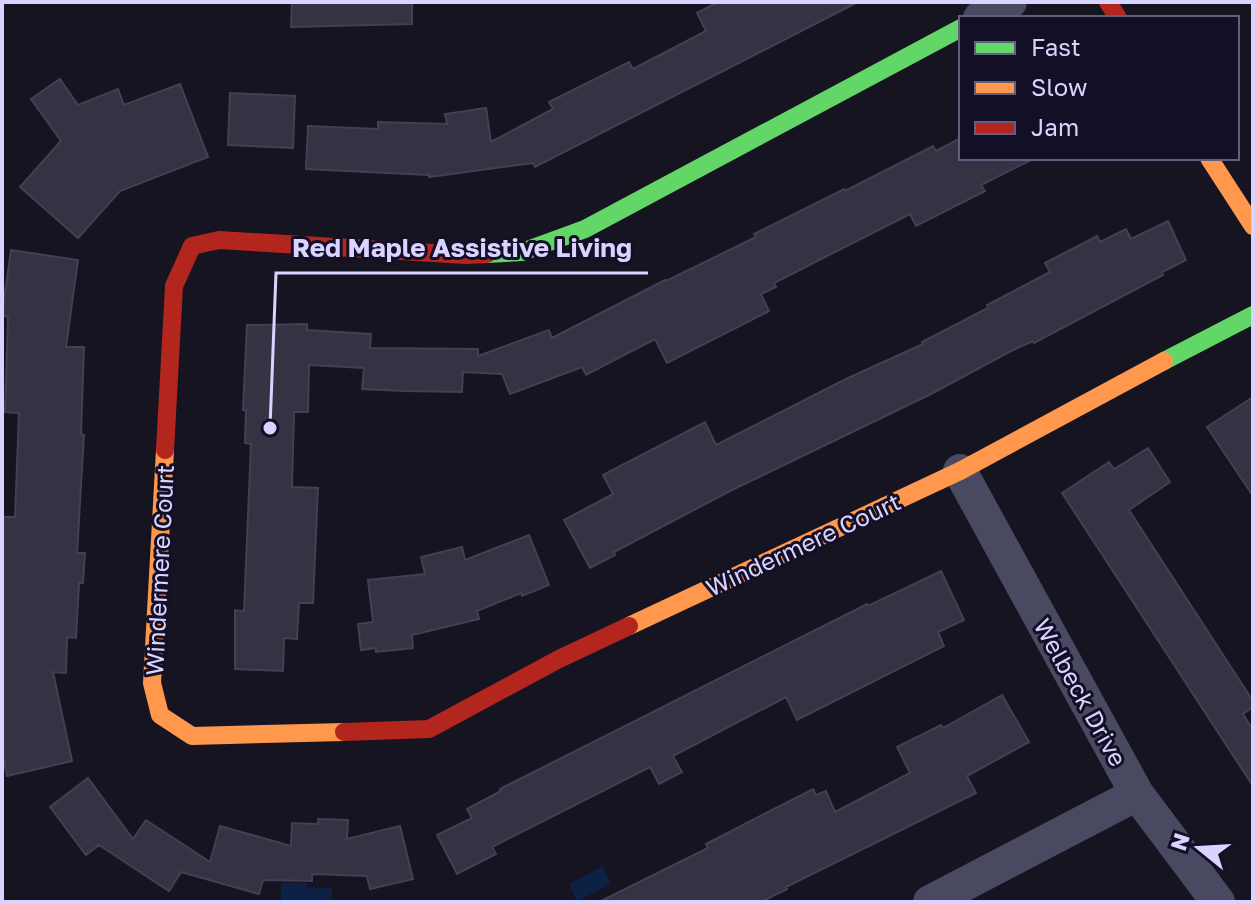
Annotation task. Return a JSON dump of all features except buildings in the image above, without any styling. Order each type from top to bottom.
[{"type":"street","points":[[984,16],[1010,2]]},
{"type":"street","name":"Windermere Court","points":[[959,29],[585,229],[522,252],[466,255],[219,240],[192,246],[174,286],[152,683],[160,715],[192,736],[429,729],[559,659],[960,471],[1069,410],[1253,315]]},
{"type":"street","points":[[1210,160],[1253,226]]},
{"type":"street","name":"Welbeck Drive","points":[[960,471],[1137,794],[1218,902]]},
{"type":"street","points":[[930,902],[1137,794]]},
{"type":"water","points":[[603,866],[611,884],[577,901],[569,884]]},
{"type":"water","points":[[281,883],[307,883],[307,887],[332,888],[331,902],[281,902]]},
{"type":"traffic: fast","points":[[487,254],[522,252],[585,229],[959,29]]},
{"type":"traffic: fast","points":[[1164,361],[1253,315]]},
{"type":"traffic: slow","points":[[1210,160],[1253,226]]},
{"type":"traffic: slow","points":[[629,626],[960,471],[1164,361]]},
{"type":"traffic: slow","points":[[165,450],[152,683],[160,715],[192,736],[344,732]]},
{"type":"traffic: jam","points":[[1108,2],[1117,16]]},
{"type":"traffic: jam","points":[[165,450],[174,286],[192,246],[219,240],[487,254]]},
{"type":"traffic: jam","points":[[344,732],[429,729],[559,659],[629,626]]},
{"type":"place","name":"Red Maple Assistive Living","points":[[270,428]]}]
